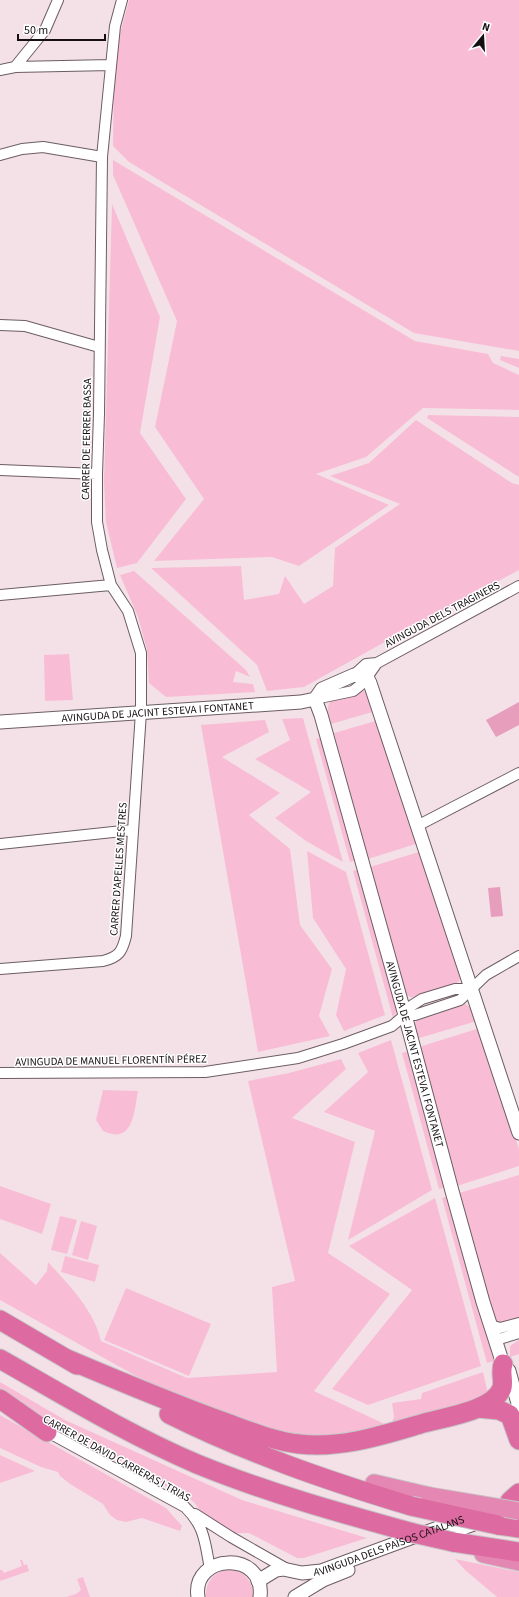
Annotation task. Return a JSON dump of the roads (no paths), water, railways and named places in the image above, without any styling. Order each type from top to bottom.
[{"type":"highway","points":[[0,1320],[121,1390],[228,1442],[293,1468],[411,1506],[498,1525],[519,1528]]},
{"type":"highway","points":[[0,1359],[134,1435],[196,1464],[264,1490],[331,1511],[519,1562]]},
{"type":"highway","points":[[67,1359],[191,1411],[271,1439],[300,1444],[337,1444],[364,1440],[478,1408],[492,1399],[502,1387],[502,1364]]},
{"type":"highway","points":[[0,1399],[47,1432]]},
{"type":"highway","points":[[478,1408],[499,1410],[510,1415],[519,1440]]},
{"type":"highway","points":[[174,1417],[374,1483],[430,1496],[517,1502]]},
{"type":"highway","points":[[450,1543],[519,1552]]},
{"type":"street","points":[[14,67],[45,30],[58,0]]},
{"type":"street","name":"CARRER DE FERRER BASSA","points":[[122,0],[115,26],[102,157],[99,414],[96,474],[97,522],[111,585],[128,611],[141,653],[141,712]]},
{"type":"street","points":[[0,70],[14,67],[111,65]]},
{"type":"street","points":[[0,155],[22,149],[43,147],[102,157]]},
{"type":"street","points":[[0,325],[25,326],[99,347]]},
{"type":"street","points":[[0,470],[96,474]]},
{"type":"street","points":[[0,595],[111,585]]},
{"type":"street","name":"AVINGUDA DELS TRAGINERS","points":[[360,676],[376,663],[519,586]]},
{"type":"street","points":[[315,699],[322,689],[360,676],[370,683],[519,1133]]},
{"type":"street","name":"AVINGUDA DE JACINT ESTEVA I FONTANET","points":[[0,722],[267,704],[315,699],[321,715],[405,1015],[490,1326],[496,1340],[502,1364],[509,1371],[519,1407]]},
{"type":"street","name":"CARRER D'APEL·LES MESTRES","points":[[0,969],[103,961],[112,959],[123,949],[126,936],[141,712]]},
{"type":"street","points":[[417,826],[519,773]]},
{"type":"street","points":[[0,844],[132,830]]},
{"type":"street","points":[[472,989],[494,969],[519,956]]},
{"type":"street","name":"AVINGUDA DE MANUEL FLORENTÍN PÉREZ","points":[[0,1073],[205,1072],[298,1058],[343,1044],[392,1026],[405,1015],[411,1006],[422,999],[455,989],[472,989]]},
{"type":"street","points":[[490,1326],[500,1328],[519,1323]]},
{"type":"street","points":[[496,1340],[519,1333]]},
{"type":"street","name":"CARRER DE DAVID CARRERAS I TRIAS","points":[[0,1406],[185,1507],[195,1517],[201,1526],[210,1569]]},
{"type":"street","name":"AVINGUDA DELS PAÏSOS CATALANS","points":[[262,1592],[276,1570],[287,1569],[302,1573],[321,1571],[517,1502]]},
{"type":"street","name":"AVINGUDA DELS PAÏSOS CATALANS","points":[[295,1597],[517,1502]]},
{"type":"street","points":[[185,1507],[231,1537],[287,1569]]},
{"type":"street","points":[[197,1596],[201,1580],[210,1569],[225,1562],[239,1564],[250,1570],[262,1592]]}]
